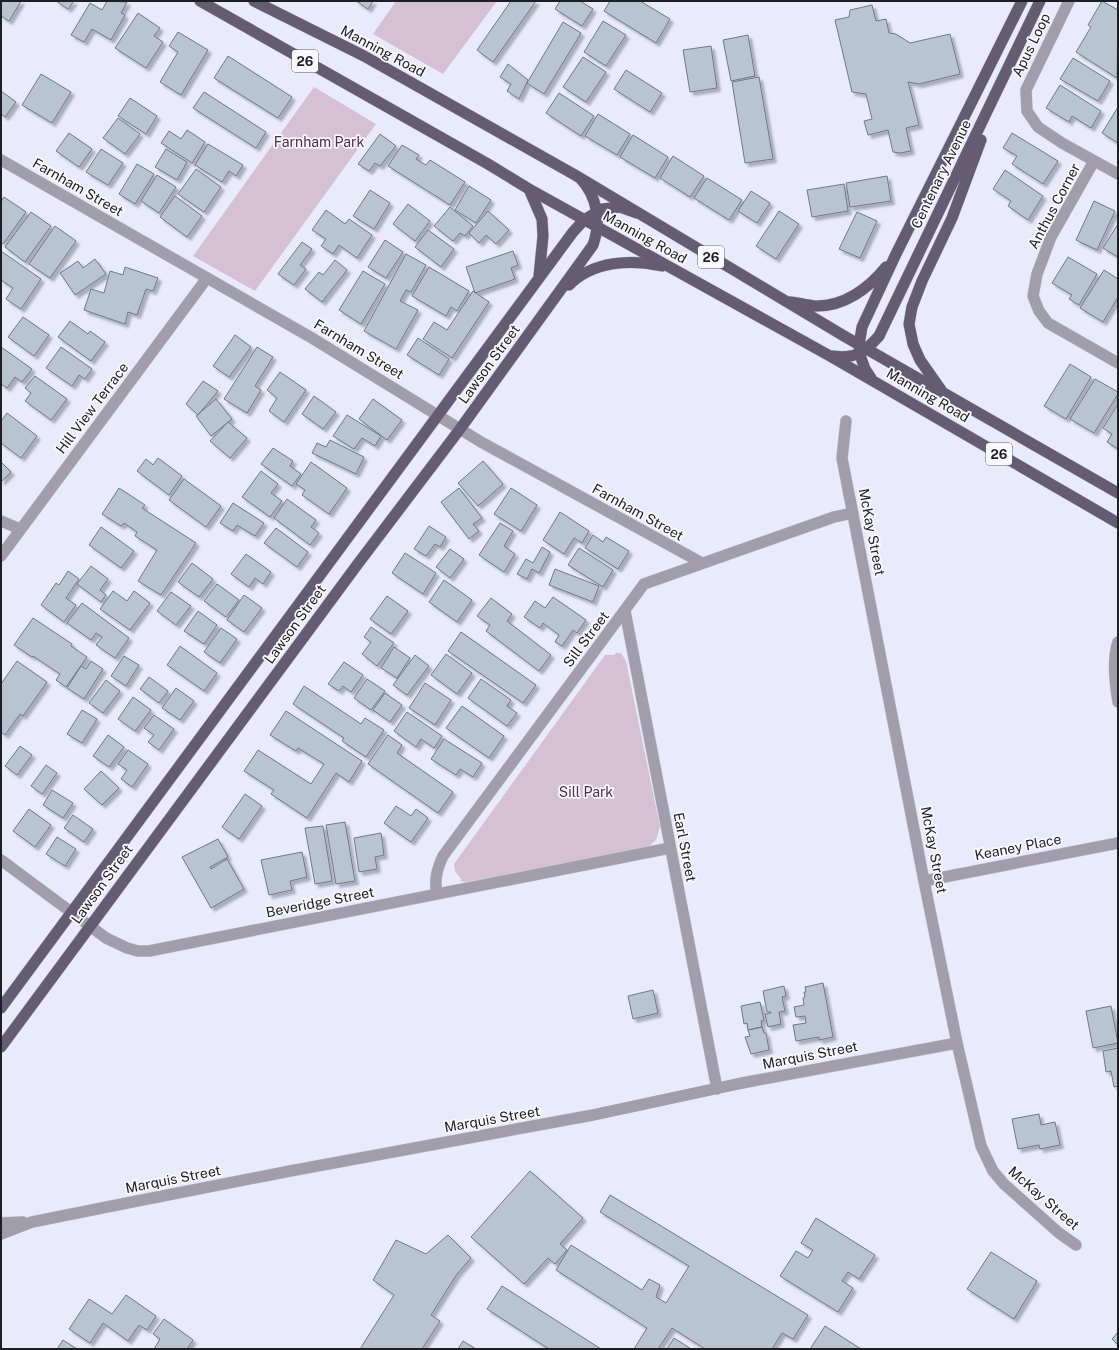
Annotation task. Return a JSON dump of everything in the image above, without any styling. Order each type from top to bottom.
[{"type":"main road","name":"Manning Road","points":[[200,1],[584,220],[830,356],[1118,523]]},
{"type":"main road","name":"Manning Road","points":[[254,1],[364,56],[580,178],[786,301],[862,349],[944,393],[1118,493]]},
{"type":"main road","name":"Centenary Avenue","points":[[862,349],[862,328],[896,254],[1022,1]]},
{"type":"main road","name":"Centenary Avenue","points":[[862,349],[879,336],[1040,1]]},
{"type":"main road","points":[[944,393],[920,360],[913,344],[909,324],[912,308],[922,281],[952,218],[1004,77]]},
{"type":"main road","name":"Lawson Street","points":[[1,1047],[356,565],[460,429],[593,245],[598,227],[595,201],[590,190],[580,178]]},
{"type":"main road","points":[[529,189],[542,219],[543,236],[539,277]]},
{"type":"main road","name":"Lawson Street","points":[[1,1008],[573,232],[584,220],[602,209],[620,207],[637,213]]},
{"type":"main road","points":[[786,301],[816,306],[828,305],[843,301],[863,290],[877,277],[896,254]]},
{"type":"main road","points":[[554,300],[584,274],[596,268],[613,264],[628,262],[646,264],[666,267],[677,272]]},
{"type":"main road","points":[[830,356],[844,357],[862,349],[865,369],[872,380]]},
{"type":"street","name":"Apus Loop","points":[[1069,1],[1026,90],[1027,111],[1038,127],[1062,143],[1118,174]]},
{"type":"street","name":"Farnham Street","points":[[1,160],[312,338],[508,457],[702,563]]},
{"type":"street","name":"Anthus Corner","points":[[1094,161],[1051,238],[1037,274],[1033,296],[1039,311],[1048,322],[1118,363]]},
{"type":"street","name":"Hill View Terrace","points":[[1,556],[207,278]]},
{"type":"street","name":"McKay Street","points":[[846,421],[842,458],[924,881],[957,1043],[981,1146],[992,1171],[1013,1193],[1076,1245]]},
{"type":"street","name":"Sill Street","points":[[437,894],[435,886],[437,870],[443,856],[644,584],[834,517],[853,513]]},
{"type":"street","points":[[1,521],[20,530]]},
{"type":"street","name":"Earl Street","points":[[625,611],[717,1089]]},
{"type":"street","points":[[1118,642],[1114,652],[1118,702]]},
{"type":"street","name":"Keaney Place","points":[[924,881],[1118,843]]},
{"type":"street","name":"Beveridge Street","points":[[1,860],[118,945],[138,951],[148,951],[670,848]]},
{"type":"street","name":"Marquis Street","points":[[1,1223],[32,1222],[290,1171],[593,1116],[717,1089],[957,1043]]},
{"type":"street","name":"Marquis Street","points":[[1,1234],[32,1222]]},
{"type":"green space","points":[[396,1],[497,1],[443,74],[373,34]]},
{"type":"green space","name":"Farnham Park","points":[[314,87],[376,124],[255,291],[193,256]]},
{"type":"green space","name":"Sill Park","points":[[616,653],[621,653],[626,661],[660,827],[656,840],[647,848],[466,882],[460,881],[461,879],[455,871],[454,864],[605,655],[614,655]]},
{"type":"building","points":[[1,1],[21,1],[9,21],[1,16]]},
{"type":"building","points":[[56,1],[74,1],[68,9]]},
{"type":"building","points":[[107,1],[127,2],[121,13],[125,15],[111,40],[92,29],[84,42],[71,35],[90,3],[102,10]]},
{"type":"building","points":[[356,1],[373,1],[368,9]]},
{"type":"building","points":[[511,1],[536,1],[493,62],[477,50]]},
{"type":"building","points":[[560,1],[580,1],[593,9],[582,26],[555,9]]},
{"type":"building","points":[[610,1],[640,1],[670,19],[656,43],[604,11]]},
{"type":"building","points":[[1102,1],[1118,10],[1117,78],[1076,52],[1091,27],[1088,25]]},
{"type":"building","points":[[872,5],[876,21],[886,19],[889,33],[896,34],[910,43],[950,34],[960,74],[919,84],[908,82],[919,125],[906,128],[911,151],[900,153],[893,152],[888,130],[868,135],[864,121],[872,119],[866,94],[852,92],[835,20],[849,17],[850,10]]},
{"type":"building","points":[[138,13],[160,28],[154,36],[163,42],[146,68],[115,48]]},
{"type":"building","points":[[603,21],[626,35],[606,66],[584,52]]},
{"type":"building","points":[[563,22],[581,33],[544,94],[527,83]]},
{"type":"building","points":[[178,32],[208,50],[181,95],[160,82],[178,52],[169,46]]},
{"type":"building","points":[[748,35],[755,76],[731,81],[723,40]]},
{"type":"building","points":[[711,46],[717,88],[690,92],[683,50]]},
{"type":"building","points":[[228,56],[292,97],[278,118],[214,78]]},
{"type":"building","points":[[583,57],[606,72],[586,102],[563,87]]},
{"type":"building","points":[[1073,58],[1110,81],[1098,101],[1060,79]]},
{"type":"building","points":[[508,64],[528,80],[519,99],[507,91],[511,84],[500,77]]},
{"type":"building","points":[[626,70],[662,93],[650,112],[614,89]]},
{"type":"building","points":[[41,74],[71,92],[52,123],[22,105]]},
{"type":"building","points":[[759,77],[773,159],[745,163],[732,82]]},
{"type":"building","points":[[1060,85],[1101,111],[1091,128],[1072,116],[1069,122],[1046,108]]},
{"type":"building","points":[[1,91],[16,102],[5,117],[1,114]]},
{"type":"building","points":[[204,92],[266,132],[256,148],[193,108]]},
{"type":"building","points":[[559,93],[594,116],[581,136],[546,113]]},
{"type":"building","points":[[130,98],[157,116],[146,134],[118,116]]},
{"type":"building","points":[[1118,107],[1118,143],[1102,133]]},
{"type":"building","points":[[598,114],[630,134],[617,155],[585,136]]},
{"type":"building","points":[[118,118],[140,134],[125,154],[103,138]]},
{"type":"building","points":[[187,130],[205,142],[192,163],[161,143],[169,131],[181,139]]},
{"type":"building","points":[[69,133],[92,149],[79,167],[56,151]]},
{"type":"building","points":[[1012,133],[1058,161],[1043,184],[1012,164],[1017,156],[1003,148]]},
{"type":"building","points":[[380,134],[396,146],[380,166],[375,163],[369,171],[358,164]]},
{"type":"building","points":[[633,135],[668,157],[655,178],[620,157]]},
{"type":"building","points":[[208,144],[243,165],[236,176],[229,171],[222,182],[195,165]]},
{"type":"building","points":[[402,145],[419,155],[416,159],[426,165],[430,160],[465,182],[450,205],[388,166]]},
{"type":"building","points":[[101,149],[123,163],[108,185],[86,172]]},
{"type":"building","points":[[166,149],[187,162],[177,180],[155,167]]},
{"type":"building","points":[[673,156],[704,176],[690,197],[660,178]]},
{"type":"building","points":[[137,164],[154,174],[135,204],[119,194]]},
{"type":"building","points":[[196,169],[221,187],[204,212],[178,194]]},
{"type":"building","points":[[1005,170],[1043,196],[1028,220],[1008,206],[1011,201],[993,189]]},
{"type":"building","points":[[157,175],[176,187],[159,213],[141,201]]},
{"type":"building","points":[[887,176],[891,201],[850,207],[846,183]]},
{"type":"building","points":[[707,178],[742,200],[729,220],[694,198]]},
{"type":"building","points":[[844,184],[848,211],[812,217],[807,190]]},
{"type":"building","points":[[469,186],[491,200],[476,223],[455,210]]},
{"type":"building","points":[[370,190],[390,203],[374,229],[353,216]]},
{"type":"building","points":[[751,191],[770,203],[757,223],[738,211]]},
{"type":"building","points":[[175,196],[202,216],[187,237],[160,217]]},
{"type":"building","points":[[4,197],[26,212],[3,244],[1,242],[1,202]]},
{"type":"building","points":[[1094,201],[1115,211],[1097,250],[1076,240]]},
{"type":"building","points":[[408,204],[430,221],[415,241],[393,224]]},
{"type":"building","points":[[450,207],[473,226],[465,236],[460,233],[453,241],[434,226]]},
{"type":"building","points":[[326,210],[345,224],[349,219],[372,235],[357,258],[339,245],[333,254],[321,246],[326,239],[312,230]]},
{"type":"building","points":[[488,211],[509,230],[496,244],[486,235],[479,243],[469,233]]},
{"type":"building","points":[[779,211],[799,224],[776,259],[756,246]]},
{"type":"building","points":[[31,212],[51,226],[25,262],[5,247]]},
{"type":"building","points":[[857,212],[877,221],[860,258],[839,249]]},
{"type":"building","points":[[1118,224],[1118,257],[1103,248]]},
{"type":"building","points":[[55,226],[76,241],[50,278],[29,264]]},
{"type":"building","points":[[428,230],[454,249],[441,267],[415,247]]},
{"type":"building","points":[[385,240],[403,252],[386,278],[368,267]]},
{"type":"building","points":[[302,242],[312,249],[300,265],[306,269],[294,285],[278,274]]},
{"type":"building","points":[[1,251],[41,279],[21,309],[6,299],[13,288],[1,280]]},
{"type":"building","points":[[513,251],[518,265],[511,268],[515,279],[475,293],[466,267]]},
{"type":"building","points":[[406,254],[426,265],[411,292],[406,290],[400,301],[418,310],[396,349],[364,331]]},
{"type":"building","points":[[1068,257],[1097,274],[1079,305],[1069,299],[1072,295],[1052,283]]},
{"type":"building","points":[[95,259],[106,274],[75,295],[60,273],[78,261],[83,268]]},
{"type":"building","points":[[335,260],[347,270],[322,302],[305,289],[319,272],[323,275]]},
{"type":"building","points":[[125,267],[158,278],[153,291],[146,289],[137,315],[128,312],[125,324],[84,310],[91,289],[104,293],[110,271],[123,275]]},
{"type":"building","points":[[429,267],[469,291],[457,311],[451,307],[446,316],[412,296]]},
{"type":"building","points":[[1104,270],[1118,279],[1118,297],[1103,322],[1080,308]]},
{"type":"building","points":[[363,271],[385,284],[361,324],[339,310]]},
{"type":"building","points":[[473,291],[489,302],[452,358],[423,339],[434,322],[447,330]]},
{"type":"building","points":[[23,317],[49,335],[34,356],[8,337]]},
{"type":"building","points":[[70,321],[88,334],[90,331],[105,342],[91,361],[58,337]]},
{"type":"building","points":[[235,335],[251,347],[229,377],[213,366]]},
{"type":"building","points":[[418,338],[449,359],[439,375],[407,355]]},
{"type":"building","points":[[1,347],[32,369],[22,382],[15,377],[7,388],[1,384]]},
{"type":"building","points":[[61,347],[92,369],[85,379],[79,375],[72,386],[46,368]]},
{"type":"building","points":[[257,347],[273,357],[255,386],[261,390],[247,413],[224,399]]},
{"type":"building","points":[[1070,364],[1091,377],[1066,419],[1044,406]]},
{"type":"building","points":[[280,372],[306,390],[284,422],[269,411],[277,398],[267,390]]},
{"type":"building","points":[[35,376],[67,399],[51,420],[25,401],[31,393],[25,388]]},
{"type":"building","points":[[1095,379],[1118,392],[1118,394],[1094,433],[1070,419]]},
{"type":"building","points":[[203,381],[218,391],[198,415],[186,404]]},
{"type":"building","points":[[314,396],[336,412],[323,429],[302,414]]},
{"type":"building","points":[[216,399],[232,419],[211,436],[196,416]]},
{"type":"building","points":[[373,399],[402,420],[387,440],[359,419]]},
{"type":"building","points":[[1118,404],[1118,449],[1107,442],[1112,434],[1103,428]]},
{"type":"building","points":[[7,413],[37,436],[21,458],[1,443],[1,421]]},
{"type":"building","points":[[347,415],[381,436],[375,446],[362,438],[354,449],[333,436]]},
{"type":"building","points":[[228,422],[247,438],[230,458],[210,441]]},
{"type":"building","points":[[330,440],[364,457],[356,474],[312,453],[317,443],[326,447]]},
{"type":"building","points":[[273,448],[293,461],[290,466],[301,474],[292,486],[261,464]]},
{"type":"building","points":[[158,458],[182,476],[169,495],[137,471],[146,459],[153,465]]},
{"type":"building","points":[[483,461],[503,484],[478,506],[458,483]]},
{"type":"building","points":[[1,462],[11,472],[1,482]]},
{"type":"building","points":[[311,462],[347,488],[329,514],[302,495],[305,490],[296,484]]},
{"type":"building","points":[[261,471],[278,484],[271,493],[282,501],[270,517],[242,497]]},
{"type":"building","points":[[184,479],[221,506],[206,527],[169,500]]},
{"type":"building","points":[[119,488],[145,505],[142,508],[196,543],[161,595],[138,581],[157,550],[135,536],[137,532],[124,523],[121,526],[102,514]]},
{"type":"building","points":[[459,488],[482,518],[473,524],[479,531],[469,539],[441,502]]},
{"type":"building","points":[[511,488],[537,505],[521,531],[494,514]]},
{"type":"building","points":[[287,499],[316,520],[311,527],[319,533],[310,545],[274,518]]},
{"type":"building","points":[[233,503],[264,523],[255,536],[237,525],[233,531],[220,523]]},
{"type":"building","points":[[560,512],[589,531],[582,543],[574,538],[564,554],[543,540]]},
{"type":"building","points":[[500,523],[513,531],[504,546],[515,554],[504,572],[479,555]]},
{"type":"building","points":[[429,526],[446,537],[440,547],[435,544],[426,556],[414,549]]},
{"type":"building","points":[[101,527],[134,551],[121,568],[89,545]]},
{"type":"building","points":[[276,528],[308,552],[297,567],[264,543]]},
{"type":"building","points":[[593,535],[603,542],[606,537],[629,551],[618,569],[585,548]]},
{"type":"building","points":[[542,547],[550,552],[539,573],[532,569],[527,579],[517,574],[526,559],[533,563]]},
{"type":"building","points":[[579,548],[613,570],[603,587],[568,565]]},
{"type":"building","points":[[450,549],[464,559],[450,578],[436,567]]},
{"type":"building","points":[[405,553],[436,573],[423,594],[392,573]]},
{"type":"building","points":[[246,554],[271,572],[263,584],[255,578],[249,587],[231,574]]},
{"type":"building","points":[[192,563],[213,579],[199,597],[178,582]]},
{"type":"building","points":[[91,566],[108,579],[100,590],[106,595],[101,602],[77,584]]},
{"type":"building","points":[[555,569],[599,586],[593,602],[549,585]]},
{"type":"building","points":[[68,571],[79,579],[66,598],[76,605],[64,622],[41,605],[56,583],[59,585]]},
{"type":"building","points":[[444,580],[472,600],[457,622],[429,602]]},
{"type":"building","points":[[217,584],[239,600],[226,617],[204,601]]},
{"type":"building","points":[[113,591],[127,601],[134,591],[150,603],[130,630],[100,609]]},
{"type":"building","points":[[171,592],[191,606],[176,625],[157,611]]},
{"type":"building","points":[[244,595],[262,608],[244,632],[227,620]]},
{"type":"building","points":[[387,596],[408,611],[391,634],[370,619]]},
{"type":"building","points":[[553,597],[586,620],[577,633],[573,630],[562,646],[555,642],[559,635],[543,623],[540,628],[524,617],[535,601],[545,608]]},
{"type":"building","points":[[491,598],[512,614],[507,621],[551,655],[539,671],[486,631],[490,625],[477,616]]},
{"type":"building","points":[[82,603],[129,638],[115,658],[96,645],[102,637],[96,633],[91,640],[67,623]]},
{"type":"building","points":[[198,611],[217,625],[204,644],[184,631]]},
{"type":"building","points":[[33,618],[72,644],[71,646],[87,657],[66,687],[56,680],[60,674],[14,645]]},
{"type":"building","points":[[371,627],[394,643],[377,666],[362,654],[371,642],[364,637]]},
{"type":"building","points":[[221,628],[237,639],[220,663],[204,652]]},
{"type":"building","points":[[461,632],[536,685],[523,703],[448,651]]},
{"type":"building","points":[[180,646],[217,673],[204,691],[167,665]]},
{"type":"building","points":[[394,647],[410,658],[397,678],[381,668]]},
{"type":"building","points":[[446,654],[472,673],[457,694],[431,675]]},
{"type":"building","points":[[415,655],[429,666],[407,695],[393,685]]},
{"type":"building","points":[[124,656],[139,665],[126,686],[111,676]]},
{"type":"building","points":[[17,661],[47,682],[23,716],[20,714],[5,735],[1,732],[1,684]]},
{"type":"building","points":[[91,661],[103,669],[84,699],[67,688],[81,666],[86,669]]},
{"type":"building","points":[[344,662],[363,675],[351,692],[343,686],[339,691],[328,684]]},
{"type":"building","points":[[149,677],[168,691],[159,703],[140,689]]},
{"type":"building","points":[[367,679],[385,691],[371,710],[354,698]]},
{"type":"building","points":[[481,679],[511,700],[507,706],[517,713],[507,726],[468,698]]},
{"type":"building","points":[[106,680],[120,691],[103,713],[89,703]]},
{"type":"building","points":[[425,683],[451,700],[435,725],[409,708]]},
{"type":"building","points":[[304,686],[361,724],[365,718],[384,730],[366,757],[342,741],[344,738],[293,704]]},
{"type":"building","points":[[176,688],[194,701],[180,720],[162,708]]},
{"type":"building","points":[[385,693],[402,705],[390,722],[373,710]]},
{"type":"building","points":[[133,697],[151,710],[135,731],[118,719]]},
{"type":"building","points":[[462,706],[504,736],[489,758],[446,728]]},
{"type":"building","points":[[82,710],[97,719],[82,743],[67,734]]},
{"type":"building","points":[[286,711],[362,761],[349,782],[336,773],[307,818],[271,794],[274,790],[244,771],[258,750],[311,784],[324,764],[298,748],[296,751],[270,735]]},
{"type":"building","points":[[407,712],[442,736],[434,748],[421,739],[416,747],[394,731]]},
{"type":"building","points":[[154,715],[174,729],[159,750],[148,742],[154,735],[144,728]]},
{"type":"building","points":[[108,735],[124,747],[109,767],[93,756]]},
{"type":"building","points":[[388,735],[402,745],[397,753],[453,792],[438,813],[368,764]]},
{"type":"building","points":[[444,739],[482,763],[473,777],[460,769],[456,775],[431,759]]},
{"type":"building","points":[[20,746],[32,755],[17,775],[5,766]]},
{"type":"building","points":[[128,750],[148,764],[132,787],[121,779],[127,770],[118,764]]},
{"type":"building","points":[[46,765],[57,773],[42,794],[31,786]]},
{"type":"building","points":[[101,771],[119,788],[102,805],[84,789]]},
{"type":"building","points":[[52,790],[73,803],[63,818],[43,805]]},
{"type":"building","points":[[245,794],[262,806],[239,839],[222,827]]},
{"type":"building","points":[[396,806],[411,816],[416,809],[428,818],[411,842],[384,823]]},
{"type":"building","points":[[29,809],[51,825],[35,847],[13,831]]},
{"type":"building","points":[[73,815],[93,829],[84,842],[64,828]]},
{"type":"building","points":[[345,822],[355,881],[336,884],[326,825]]},
{"type":"building","points":[[323,826],[332,881],[315,884],[305,828]]},
{"type":"building","points":[[381,833],[384,855],[375,857],[377,869],[359,872],[354,838]]},
{"type":"building","points":[[57,837],[76,849],[65,866],[46,854]]},
{"type":"building","points":[[218,839],[228,857],[210,867],[211,869],[227,859],[244,889],[211,908],[182,857]]},
{"type":"building","points":[[302,852],[307,877],[290,881],[292,890],[269,895],[261,860]]},
{"type":"building","points":[[823,983],[833,1037],[819,1040],[819,1037],[796,1041],[793,1025],[806,1023],[805,1016],[796,1017],[794,1007],[804,1005],[803,998],[805,997],[804,992],[806,992],[805,987]]},
{"type":"building","points":[[784,986],[786,996],[782,997],[785,1011],[779,1012],[781,1024],[768,1027],[765,1014],[771,1012],[767,1012],[763,991]]},
{"type":"building","points":[[653,990],[658,1013],[633,1019],[628,996]]},
{"type":"building","points":[[760,1002],[764,1020],[761,1021],[762,1027],[748,1030],[747,1023],[744,1024],[741,1006]]},
{"type":"building","points":[[1111,1006],[1118,1043],[1093,1048],[1086,1011]]},
{"type":"building","points":[[762,1027],[764,1033],[766,1033],[769,1050],[751,1054],[745,1037],[750,1036],[748,1030]]},
{"type":"building","points":[[1118,1048],[1118,1086],[1114,1087],[1111,1071],[1106,1072],[1103,1051]]},
{"type":"building","points":[[1039,1114],[1041,1125],[1055,1122],[1060,1145],[1040,1149],[1039,1145],[1018,1149],[1012,1119]]},
{"type":"building","points":[[530,1171],[583,1218],[560,1244],[567,1250],[555,1264],[548,1258],[524,1284],[471,1237]]},
{"type":"building","points":[[610,1195],[808,1315],[793,1339],[782,1333],[772,1349],[705,1349],[672,1328],[658,1349],[634,1349],[647,1328],[556,1270],[571,1245],[642,1290],[649,1279],[660,1285],[656,1297],[666,1303],[689,1266],[600,1212]]},
{"type":"building","points":[[816,1218],[875,1255],[859,1279],[848,1272],[842,1281],[853,1288],[838,1312],[780,1276],[796,1251],[808,1258],[813,1250],[801,1243]]},
{"type":"building","points":[[448,1235],[471,1258],[457,1274],[431,1315],[440,1321],[422,1349],[360,1349],[394,1295],[373,1280],[396,1240],[426,1254]]},
{"type":"building","points":[[991,1252],[1037,1281],[1014,1319],[967,1289]]},
{"type":"building","points":[[502,1286],[601,1349],[549,1349],[487,1309]]},
{"type":"building","points":[[126,1295],[156,1316],[147,1330],[139,1325],[128,1341],[103,1323],[90,1343],[69,1329],[89,1299],[112,1314]]},
{"type":"building","points":[[164,1319],[193,1340],[187,1349],[154,1349],[160,1339],[153,1334]]},
{"type":"building","points":[[825,1326],[861,1349],[810,1349]]},
{"type":"building","points":[[1118,1333],[1118,1345],[1112,1339]]},
{"type":"building","points":[[674,1338],[691,1349],[667,1349]]},
{"type":"building","points":[[63,1340],[77,1349],[57,1349]]},
{"type":"building","points":[[463,1341],[476,1349],[458,1349]]}]
